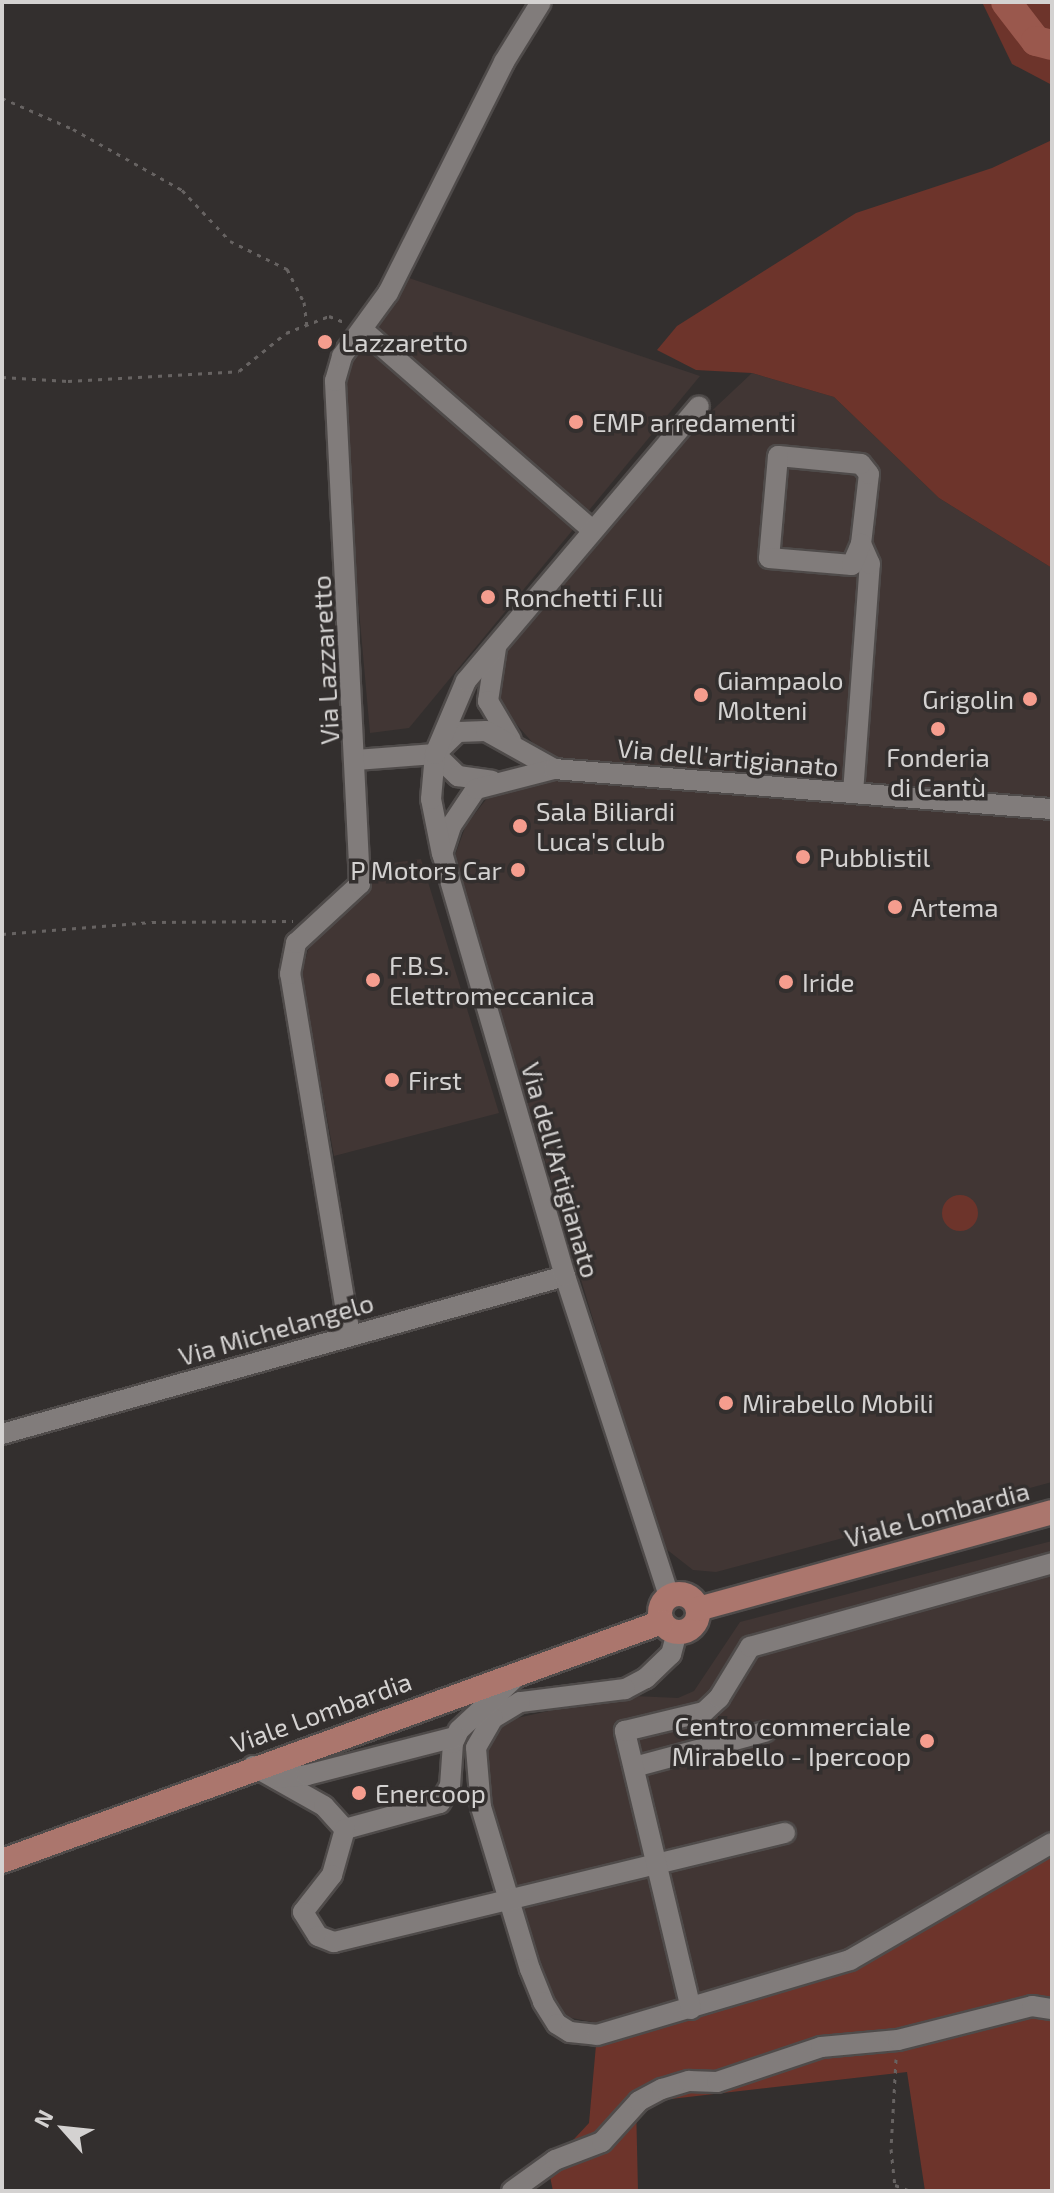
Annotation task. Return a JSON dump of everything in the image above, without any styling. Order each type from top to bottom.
[{"type":"main road","name":"Viale Lombardia","points":[[698,1609],[1052,1512]]},
{"type":"main road","points":[[687,1595],[698,1609],[693,1626],[669,1627],[661,1605],[669,1596],[687,1595]]},
{"type":"main road","name":"Viale Lombardia","points":[[2,1860],[529,1666],[669,1627]]},
{"type":"street","name":"Via Lazzaretto","points":[[350,1335],[290,974],[296,943],[360,884],[335,381],[342,356],[388,293],[504,62],[541,2]]},
{"type":"street","points":[[363,330],[592,530]]},
{"type":"street","name":"Via dell'Artigianato","points":[[669,1596],[565,1276],[442,854],[431,799],[435,754],[466,681],[499,638],[699,406]]},
{"type":"street","points":[[853,793],[870,564],[861,544],[867,468],[784,453],[778,456],[769,558],[852,565],[861,544]]},
{"type":"street","points":[[499,638],[488,701],[504,734],[523,751]]},
{"type":"street","points":[[356,760],[435,754],[458,732],[471,730],[486,731],[554,769]]},
{"type":"street","points":[[435,754],[458,776],[492,781]]},
{"type":"street","name":"Via dell'artigianato","points":[[442,854],[462,806],[476,789],[492,781],[554,769],[1052,809]]},
{"type":"street","name":"Via Michelangelo","points":[[2,1434],[565,1276]]},
{"type":"street","points":[[691,2009],[625,1731],[704,1712],[719,1698],[750,1647],[1052,1563]]},
{"type":"street","points":[[669,1627],[671,1654],[646,1678],[625,1689],[520,1702],[493,1718],[482,1733],[475,1779],[508,1900],[543,2002],[557,2024],[570,2032],[597,2035],[850,1960],[1052,1843]]},
{"type":"street","points":[[345,1829],[440,1803],[450,1786],[455,1737],[468,1720],[529,1666]]},
{"type":"street","points":[[634,1767],[765,1732]]},
{"type":"street","points":[[275,1778],[307,1775],[455,1737]]},
{"type":"street","points":[[253,1766],[324,1806],[345,1829]]},
{"type":"street","points":[[345,1829],[332,1875],[303,1912],[318,1936],[334,1942],[785,1833]]},
{"type":"street","points":[[512,2191],[555,2160],[602,2142],[639,2101],[662,2089],[689,2081],[717,2082],[821,2047],[898,2040],[1032,2006],[1052,2009]]},
{"type":"path","points":[[2,98],[73,129],[182,190],[230,241],[287,269],[300,291],[307,325]]},
{"type":"path","points":[[2,377],[68,381],[239,371],[286,333],[329,316],[363,330]]},
{"type":"path","points":[[2,934],[280,917],[313,927]]},
{"type":"path","points":[[898,2040],[891,2149],[895,2185],[911,2191]]},
{"type":"shaded area","points":[[982,2],[1052,2],[1052,85],[1012,64]]},
{"type":"shaded area","points":[[1052,140],[1052,568],[939,498],[834,397],[752,373],[696,370],[657,350],[677,326],[856,213],[992,168]]},
{"type":"shaded area","points":[[409,278],[700,376],[409,728],[370,733],[341,409],[351,364]]},
{"type":"shaded area","points":[[752,373],[834,397],[939,498],[1052,568],[1052,1482],[716,1572],[693,1570],[661,1545],[454,858],[466,825],[488,797],[540,782],[540,751],[496,701],[507,641],[702,420]]},
{"type":"shaded area","points":[[421,859],[499,1113],[334,1156],[301,975],[308,950],[332,919],[365,894],[377,865]]},
{"type":"shaded area","points":[[960,1195],[973,1200],[978,1213],[973,1226],[960,1231],[947,1226],[942,1213],[947,1200]]},
{"type":"shaded area","points":[[1052,1541],[1052,1851],[861,1960],[596,2045],[597,2023],[567,2017],[552,2000],[480,1785],[483,1750],[492,1734],[504,1721],[571,1706],[634,1696],[678,1698],[694,1691],[740,1622]]},
{"type":"shaded area","points":[[1052,1851],[1052,2191],[925,2191],[907,2072],[636,2103],[638,2191],[553,2191],[548,2167],[589,2123],[596,2045],[861,1960]]},
{"type":"waterway","points":[[1006,2],[1036,41],[1052,45]]},
{"type":"place","name":"Lazzaretto","points":[[325,342]]},
{"type":"place","name":"EMP arredamenti","points":[[576,422]]},
{"type":"place","name":"Ronchetti F.lli","points":[[488,597]]},
{"type":"place","name":"Giampaolo Molteni","points":[[701,695]]},
{"type":"place","name":"Grigolin","points":[[1030,699]]},
{"type":"place","name":"Fonderia di Cantù","points":[[938,729]]},
{"type":"place","name":"Sala Biliardi Luca's club","points":[[520,826]]},
{"type":"place","name":"Pubblistil","points":[[803,857]]},
{"type":"place","name":"P Motors Car","points":[[518,870]]},
{"type":"place","name":"Artema","points":[[895,907]]},
{"type":"place","name":"F.B.S. Elettromeccanica","points":[[373,980]]},
{"type":"place","name":"Iride","points":[[786,982]]},
{"type":"place","name":"First","points":[[392,1080]]},
{"type":"place","name":"Mirabello Mobili","points":[[726,1403]]},
{"type":"place","name":"Centro commerciale Mirabello - Ipercoop","points":[[927,1741]]},
{"type":"place","name":"Enercoop","points":[[359,1793]]}]
